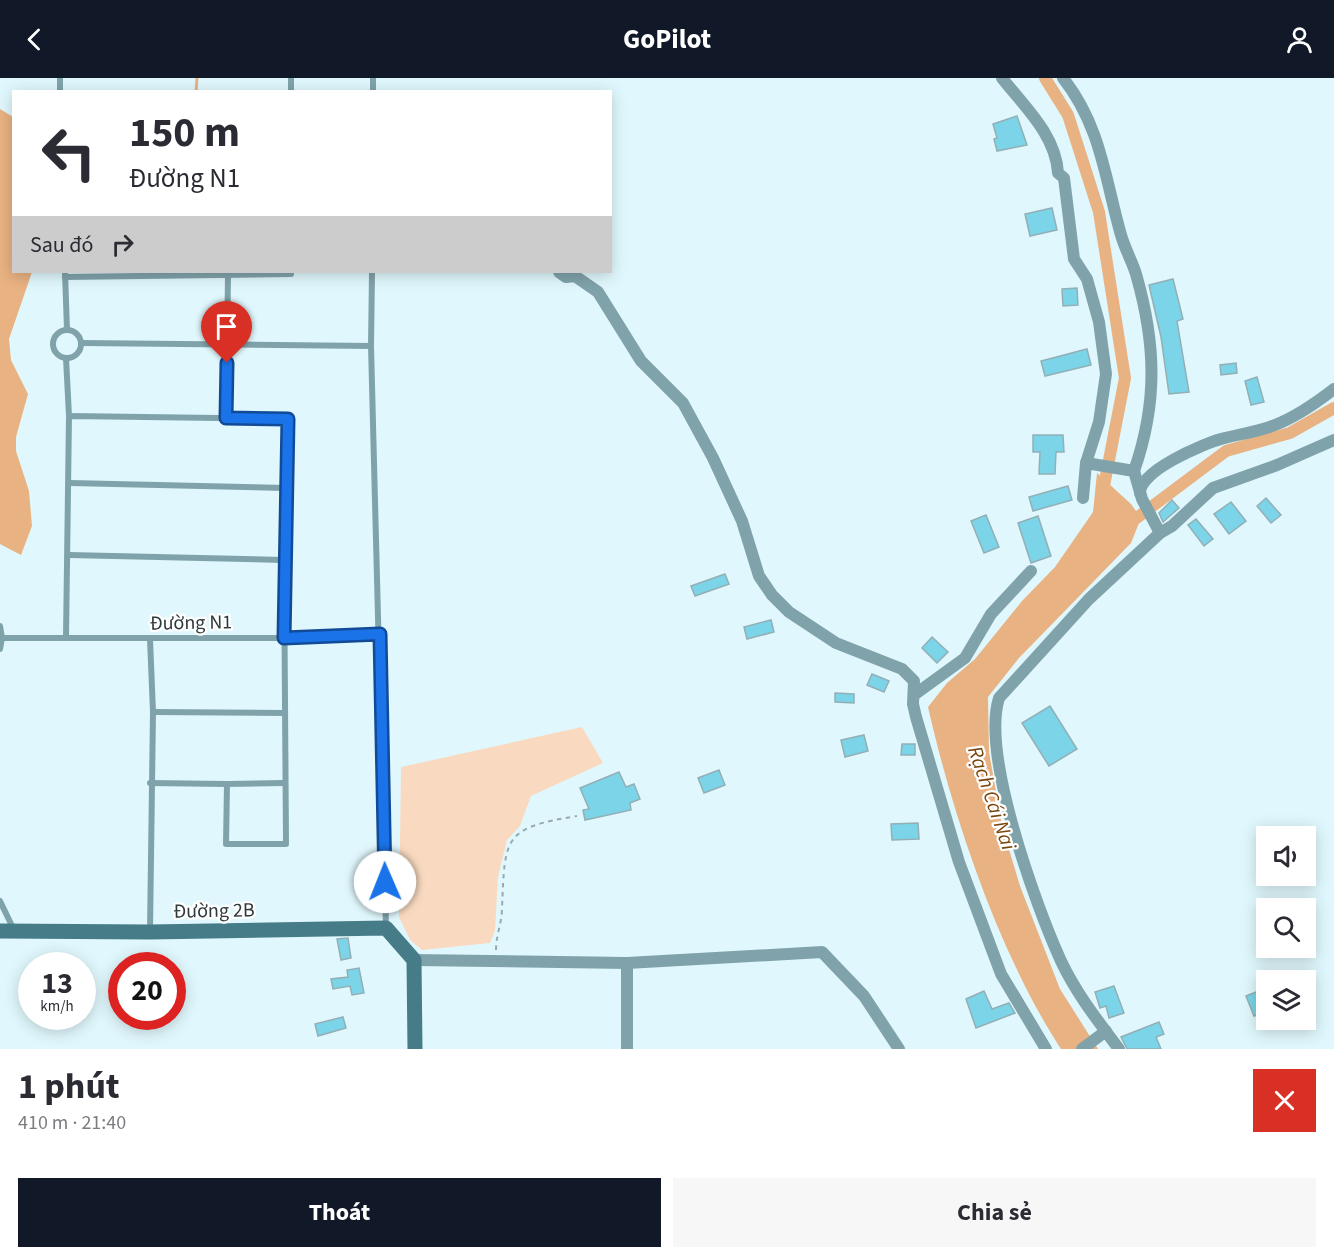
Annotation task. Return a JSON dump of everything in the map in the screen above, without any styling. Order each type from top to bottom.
[{"type":"street","points":[[1002,78],[1049,138],[1057,160],[1058,173],[1064,178],[1074,260],[1087,279],[1099,322],[1106,374],[1099,422],[1088,464],[1083,498]]},
{"type":"street","points":[[1063,78],[1080,104],[1099,143],[1121,237],[1135,272],[1149,329],[1153,394],[1145,439],[1130,471],[1160,532]]},
{"type":"street","points":[[560,273],[566,277],[575,276],[598,292],[642,361],[683,402],[713,458],[742,521],[759,576],[772,595],[789,612],[836,643],[902,669],[914,681],[913,704],[916,717],[959,862],[1001,974],[1046,1049]]},
{"type":"street","points":[[1141,496],[1140,488],[1149,475],[1167,464],[1220,440],[1274,426],[1314,404],[1334,389]]},
{"type":"street","points":[[1119,1049],[1102,1034],[1061,961],[1030,882],[998,762],[995,711],[999,698],[1054,636],[1160,532],[1172,526],[1213,488],[1277,465],[1334,440]]},
{"type":"street","points":[[1088,464],[1130,471]]},
{"type":"street","points":[[914,695],[965,658],[991,614],[1031,571]]},
{"type":"street","points":[[386,928],[414,960],[415,1049]]},
{"type":"street","name":"Đường 2B","points":[[7,931],[150,932],[386,928]]},
{"type":"street","points":[[414,960],[627,963],[822,952],[864,996],[899,1049]]},
{"type":"street","points":[[627,963],[627,1049]]},
{"type":"street","points":[[1082,1049],[1102,1034]]},
{"type":"lane","points":[[67,330],[65,274],[291,273]]},
{"type":"lane","points":[[372,273],[371,346],[386,928]]},
{"type":"lane","points":[[226,418],[228,275]]},
{"type":"lane","points":[[67,330],[75,333],[81,343],[77,354],[66,358],[57,354],[53,346],[58,334],[67,330]]},
{"type":"lane","points":[[81,343],[371,346]]},
{"type":"lane","points":[[66,358],[70,483],[66,638]]},
{"type":"lane","points":[[69,416],[288,419],[284,560],[286,844],[226,844],[227,784]]},
{"type":"lane","points":[[70,483],[285,489]]},
{"type":"lane","points":[[69,555],[284,560]]},
{"type":"lane","points":[[0,626],[2,638],[0,649]]},
{"type":"lane","name":"Đường N1","points":[[2,638],[284,638],[380,634]]},
{"type":"lane","points":[[150,639],[153,712],[150,783],[150,932]]},
{"type":"lane","points":[[153,712],[285,713]]},
{"type":"lane","points":[[150,783],[284,783]]},
{"type":"lane","points":[[0,901],[7,931]]},
{"type":"path","points":[[495,961],[496,942],[501,925],[502,873],[510,844],[519,831],[537,823],[577,816]]},
{"type":"shaded area","points":[[582,727],[603,763],[531,796],[520,826],[507,840],[498,877],[495,931],[490,943],[422,950],[410,940],[399,917],[401,767]]},
{"type":"water","points":[[0,109],[12,116],[12,273],[32,273],[9,339],[11,360],[28,394],[16,437],[16,451],[29,491],[32,526],[21,555],[0,544]]},
{"type":"water","name":"Rạch Cái Nai","points":[[1097,473],[1131,504],[1141,518],[1131,543],[1019,658],[988,697],[989,752],[1002,826],[1020,886],[1060,989],[1098,1049],[1061,1049],[1039,1012],[998,928],[965,839],[928,707],[947,683],[975,659],[1022,601],[1055,567],[1093,512]]},
{"type":"building","points":[[1017,116],[1027,145],[997,151],[994,139],[997,138],[993,124]]},
{"type":"building","points":[[1052,208],[1057,230],[1030,236],[1025,214]]},
{"type":"building","points":[[1173,279],[1183,319],[1177,321],[1189,392],[1169,394],[1161,337],[1149,285]]},
{"type":"building","points":[[1077,288],[1078,305],[1063,306],[1062,289]]},
{"type":"building","points":[[1087,349],[1091,365],[1045,376],[1041,361]]},
{"type":"building","points":[[1236,363],[1237,373],[1221,375],[1220,365]]},
{"type":"building","points":[[1257,377],[1264,402],[1251,405],[1245,381]]},
{"type":"building","points":[[1033,435],[1063,435],[1064,452],[1056,452],[1055,474],[1039,474],[1040,452],[1033,452]]},
{"type":"building","points":[[1068,486],[1072,500],[1033,511],[1029,497]]},
{"type":"building","points":[[1266,498],[1281,515],[1271,523],[1257,506]]},
{"type":"building","points":[[1172,500],[1179,508],[1163,522],[1159,513]]},
{"type":"building","points":[[1231,502],[1246,521],[1229,534],[1214,514]]},
{"type":"building","points":[[986,515],[999,547],[984,553],[971,521]]},
{"type":"building","points":[[1038,516],[1051,556],[1031,563],[1018,523]]},
{"type":"building","points":[[1196,519],[1213,539],[1204,546],[1188,525]]},
{"type":"building","points":[[725,574],[729,584],[695,596],[691,586]]},
{"type":"building","points":[[771,620],[774,632],[747,639],[744,627]]},
{"type":"building","points":[[932,637],[948,652],[937,663],[922,648]]},
{"type":"building","points":[[872,674],[889,681],[884,692],[867,685]]},
{"type":"building","points":[[835,693],[854,694],[854,703],[835,702]]},
{"type":"building","points":[[1050,706],[1077,749],[1049,766],[1022,723]]},
{"type":"building","points":[[864,735],[868,751],[845,757],[841,740]]},
{"type":"building","points":[[902,744],[915,744],[915,755],[901,755]]},
{"type":"building","points":[[719,770],[725,785],[704,793],[698,778]]},
{"type":"building","points":[[619,772],[626,787],[634,784],[640,799],[630,803],[631,810],[585,820],[583,810],[589,809],[580,788]]},
{"type":"building","points":[[918,823],[919,839],[892,840],[891,824]]},
{"type":"building","points":[[348,938],[351,958],[341,960],[337,939]]},
{"type":"building","points":[[359,968],[364,993],[352,995],[350,986],[333,989],[331,979],[348,977],[347,970]]},
{"type":"building","points":[[1114,986],[1124,1013],[1109,1018],[1106,1006],[1100,1008],[1095,992]]},
{"type":"building","points":[[984,991],[992,1009],[1009,1003],[1015,1013],[976,1028],[966,999]]},
{"type":"building","points":[[1256,992],[1256,1015],[1254,1016],[1246,996]]},
{"type":"building","points":[[343,1017],[346,1028],[318,1036],[315,1024]]},
{"type":"building","points":[[1159,1022],[1164,1034],[1156,1037],[1161,1049],[1127,1049],[1121,1037]]},
{"type":"waterway","points":[[196,90],[197,78]]},
{"type":"waterway","points":[[1045,78],[1068,115],[1099,212],[1125,378],[1102,496]]},
{"type":"waterway","points":[[1126,526],[1226,451],[1290,433],[1334,408]]},
{"type":"route","points":[[227,363],[226,418],[288,419],[284,638],[380,634],[385,882]]}]
